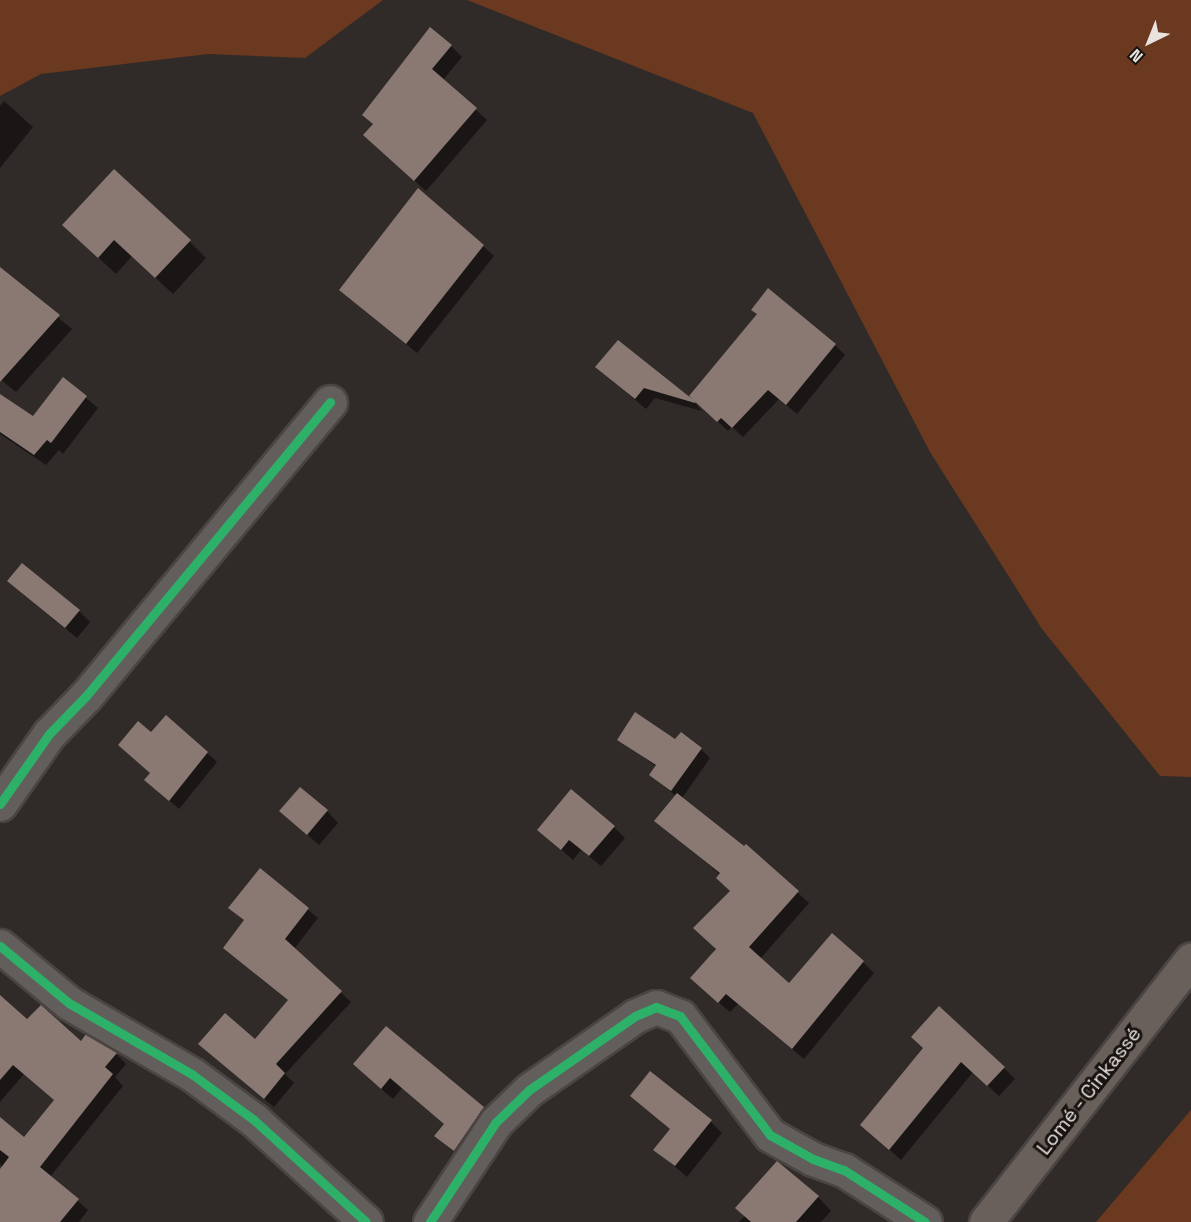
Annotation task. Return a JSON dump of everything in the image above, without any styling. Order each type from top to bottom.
[{"type":"highway","name":"Lomé - Cinkassé","points":[[986,1222],[1191,960]]},
{"type":"street","points":[[0,804],[49,734],[86,696],[330,402]]},
{"type":"street","points":[[0,946],[69,1003],[193,1075],[254,1120],[366,1222]]},
{"type":"street","points":[[430,1222],[496,1122],[528,1090],[635,1016],[656,1007],[680,1016],[770,1135],[813,1160],[844,1170],[925,1222]]},
{"type":"street","points":[[319,1177],[338,1222]]},
{"type":"shaded area","points":[[0,0],[383,0],[305,58],[208,54],[41,74],[0,96]]},
{"type":"shaded area","points":[[467,0],[1191,0],[1191,777],[1160,776],[1042,629],[930,452],[753,113]]},
{"type":"shaded area","points":[[1191,1110],[1191,1222],[1096,1222]]},
{"type":"building","points":[[430,27],[452,45],[432,69],[477,108],[414,181],[363,135],[373,124],[362,115]]},
{"type":"building","points":[[114,169],[191,240],[155,278],[114,240],[98,258],[62,225]]},
{"type":"building","points":[[418,188],[484,245],[406,344],[339,290]]},
{"type":"building","points":[[0,267],[60,315],[0,382]]},
{"type":"building","points":[[768,288],[836,344],[786,405],[768,390],[732,428],[721,418],[717,422],[689,396],[757,314],[751,310]]},
{"type":"building","points":[[618,340],[696,402],[644,388],[635,399],[595,367]]},
{"type":"building","points":[[63,377],[87,396],[51,443],[47,440],[34,455],[0,432],[0,394],[33,416]]},
{"type":"building","points":[[22,563],[80,610],[65,628],[7,581]]},
{"type":"building","points":[[635,712],[675,739],[681,732],[702,748],[671,791],[649,775],[656,765],[617,740]]},
{"type":"building","points":[[166,715],[208,752],[169,801],[144,780],[150,773],[118,745],[138,721],[151,732]]},
{"type":"building","points":[[300,787],[328,810],[307,835],[279,811]]},
{"type":"building","points":[[571,789],[615,826],[589,856],[569,840],[561,850],[537,830]]},
{"type":"building","points":[[677,793],[744,846],[746,844],[799,891],[749,947],[789,983],[832,933],[864,961],[792,1049],[726,994],[718,1003],[690,978],[716,949],[693,928],[730,891],[716,878],[720,873],[654,821]]},
{"type":"building","points":[[260,868],[309,908],[285,939],[342,991],[276,1064],[285,1073],[264,1099],[198,1044],[225,1013],[255,1039],[288,1000],[223,948],[244,920],[228,908]]},
{"type":"building","points":[[0,995],[27,1019],[41,1005],[81,1041],[86,1034],[117,1053],[105,1067],[113,1074],[40,1167],[79,1199],[60,1222],[0,1222],[0,1169],[9,1157],[0,1150],[0,1117],[24,1137],[54,1100],[13,1065],[0,1080]]},
{"type":"building","points":[[939,1006],[1005,1067],[987,1086],[961,1062],[889,1150],[860,1125],[923,1048],[911,1037]]},
{"type":"building","points":[[386,1026],[484,1107],[454,1151],[434,1136],[444,1124],[390,1078],[381,1089],[353,1064]]},
{"type":"building","points":[[650,1071],[712,1120],[675,1166],[653,1150],[670,1129],[630,1096]]},
{"type":"building","points":[[777,1161],[819,1196],[796,1222],[751,1222],[735,1208]]},
{"type":"cycle path","points":[[0,804],[49,734],[86,696],[330,402]]},
{"type":"cycle path","points":[[0,946],[69,1003],[193,1075],[254,1120],[366,1222]]},
{"type":"cycle path","points":[[430,1222],[496,1122],[529,1090],[635,1016],[656,1007],[680,1016],[770,1135],[813,1159],[844,1170],[925,1222]]}]
